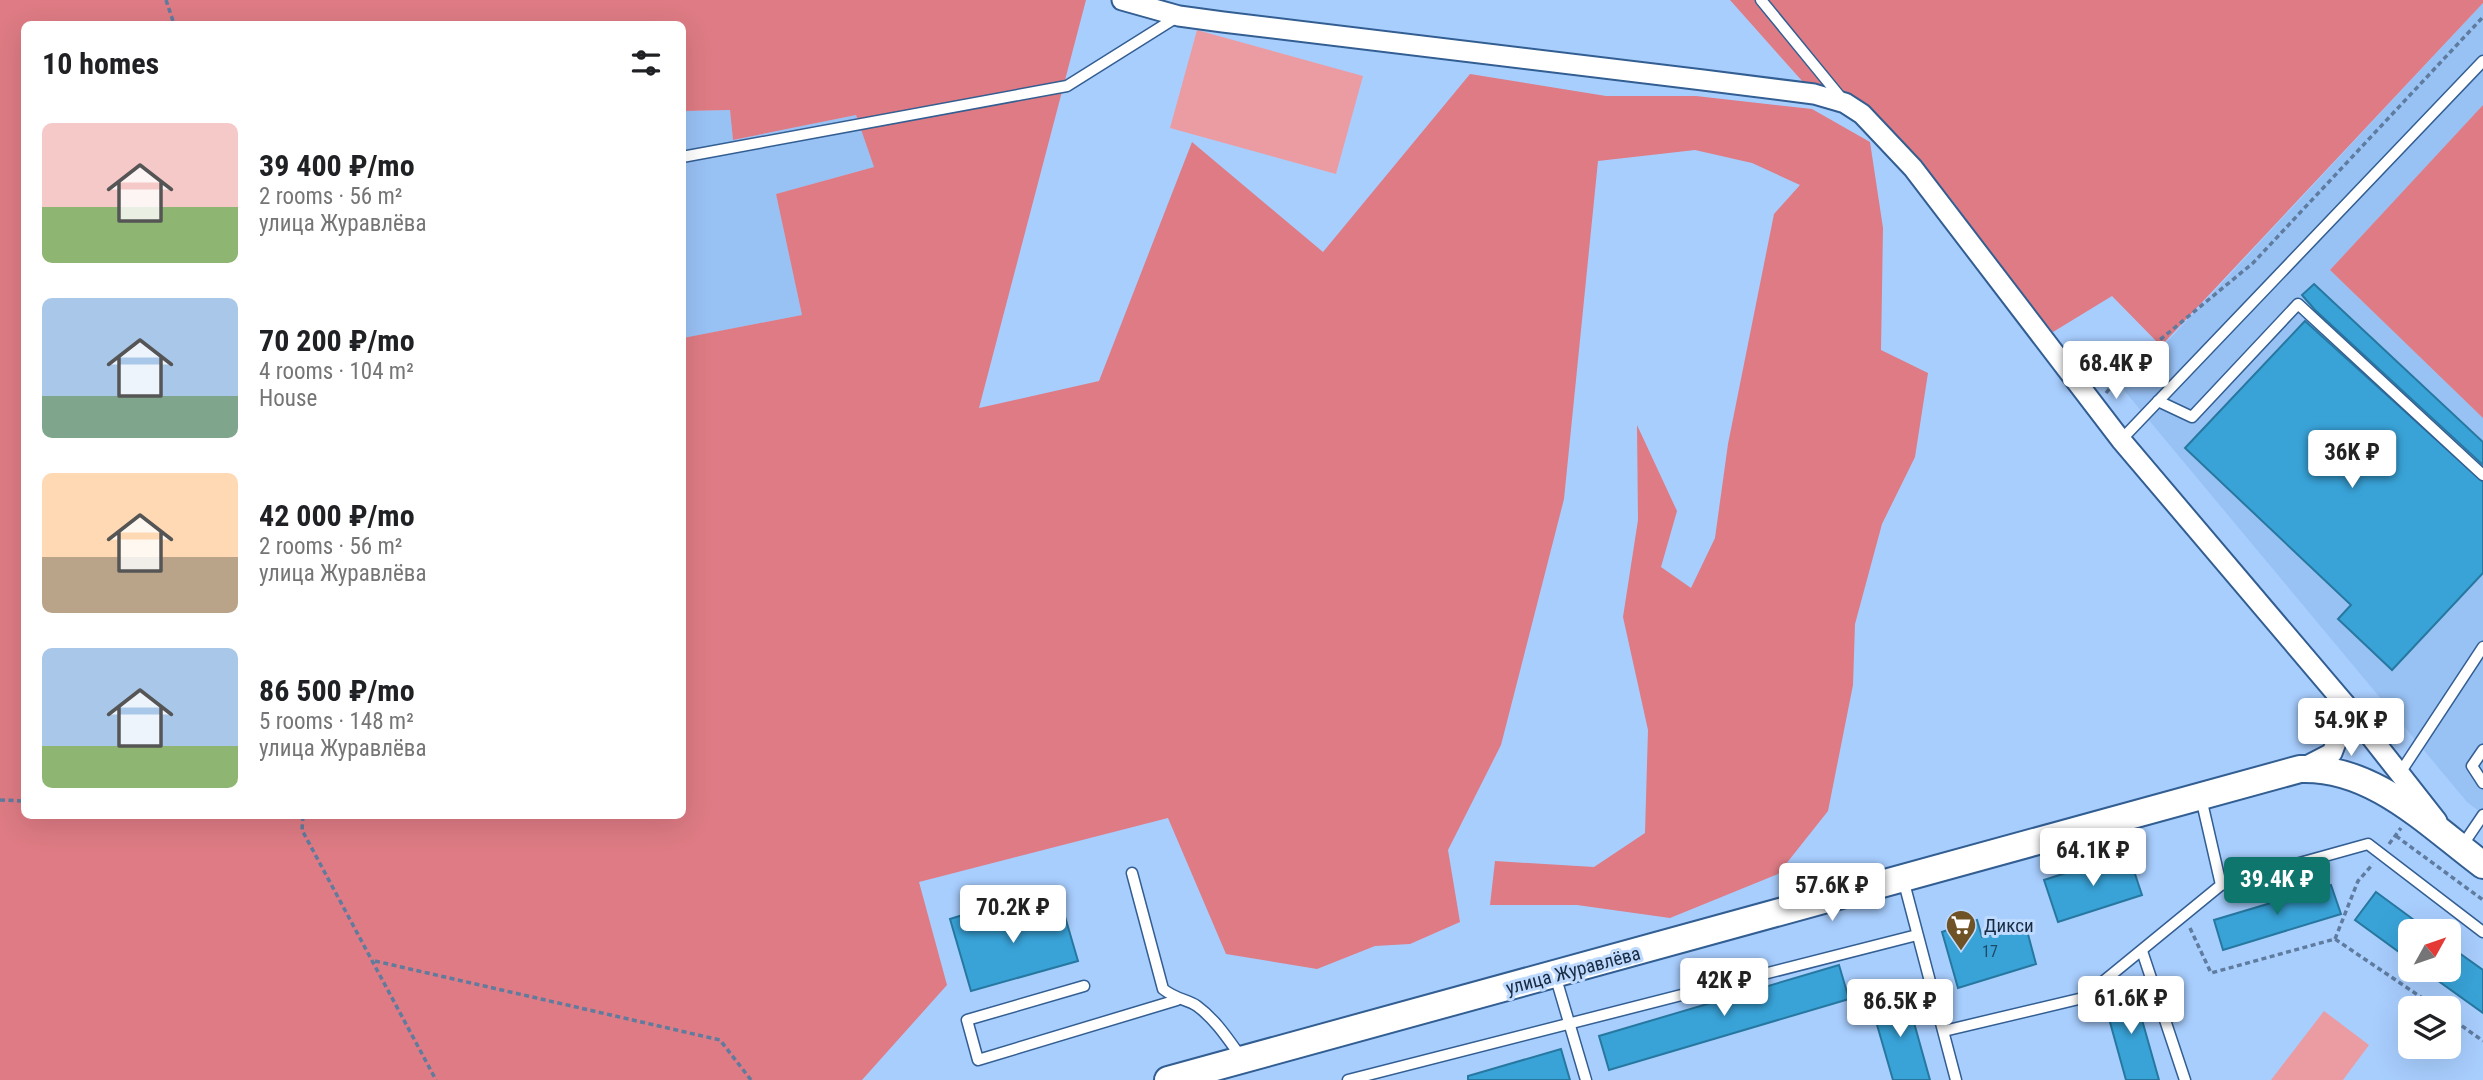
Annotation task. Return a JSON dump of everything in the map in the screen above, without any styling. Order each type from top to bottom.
[{"type":"street","points":[[1122,0],[1179,16],[1703,79],[1814,94],[1845,103],[1862,114],[1913,168],[2121,440],[2345,704],[2460,848]]},
{"type":"street","points":[[2300,769],[2332,753],[2340,732],[2345,704]]},
{"type":"street","name":"улица Журавлёва","points":[[1184,1078],[2200,794],[2300,769],[2327,769],[2356,777],[2413,813],[2483,865]]},
{"type":"lane","points":[[1761,0],[1845,103]]},
{"type":"lane","points":[[686,156],[1067,86],[1179,16]]},
{"type":"lane","points":[[2121,440],[2483,61]]},
{"type":"lane","points":[[2158,401],[2192,417],[2298,304],[2483,475]]},
{"type":"lane","points":[[2400,773],[2483,648]]},
{"type":"lane","points":[[2483,750],[2472,766],[2483,783]]},
{"type":"lane","points":[[2200,794],[2221,885]]},
{"type":"lane","points":[[2460,848],[2483,815]]},
{"type":"lane","points":[[1944,1031],[2083,998],[2221,885],[2368,845],[2483,932]]},
{"type":"lane","points":[[1132,873],[1163,989],[1177,1000]]},
{"type":"lane","points":[[1903,878],[1956,1080]]},
{"type":"lane","points":[[1348,1080],[1917,935]]},
{"type":"lane","points":[[2142,951],[2185,1080]]},
{"type":"lane","points":[[1555,975],[1587,1080]]},
{"type":"lane","points":[[1084,986],[967,1020],[978,1060],[1177,1000],[1194,1003],[1211,1017],[1243,1060]]},
{"type":"path","points":[[166,0],[173,21]]},
{"type":"path","points":[[2096,407],[2127,367],[2253,263],[2483,17]]},
{"type":"path","points":[[0,800],[21,801]]},
{"type":"path","points":[[2335,939],[2358,881],[2413,813]]},
{"type":"path","points":[[303,819],[302,830],[436,1080]]},
{"type":"path","points":[[2396,836],[2483,900]]},
{"type":"path","points":[[2185,917],[2211,973],[2335,939],[2419,996]]},
{"type":"path","points":[[374,961],[720,1040],[751,1080]]},
{"type":"path","points":[[2461,1025],[2483,1041]]},
{"type":"shaded area","points":[[0,0],[1086,0],[979,408],[1099,381],[1192,142],[1323,252],[1470,74],[1606,96],[1696,96],[1812,109],[1870,142],[1883,228],[1881,350],[1928,373],[1915,457],[1882,524],[1855,624],[1853,685],[1828,811],[1778,874],[1670,918],[1577,905],[1490,905],[1495,861],[1594,867],[1645,833],[1648,730],[1623,617],[1638,520],[1637,425],[1677,511],[1661,567],[1691,588],[1715,538],[1728,444],[1774,214],[1800,185],[1752,163],[1695,150],[1598,161],[1564,499],[1501,745],[1448,850],[1460,922],[1410,944],[1375,946],[1317,969],[1226,954],[1168,818],[919,882],[947,985],[862,1080],[0,1080]]},
{"type":"shaded area","points":[[1730,0],[2483,0],[2483,3],[2161,346],[2112,296],[2053,332],[1980,243],[1955,204],[1887,125],[1864,102],[1803,82]]},
{"type":"shaded area","points":[[2483,3],[2483,105],[2330,270],[2483,418],[2483,814],[2467,802],[2123,389]]},
{"type":"shaded area","points":[[1197,30],[1363,76],[1336,174],[1170,128]]},
{"type":"shaded area","points":[[2483,105],[2483,418],[2330,270]]},
{"type":"shaded area","points":[[730,110],[733,140],[856,115],[874,167],[776,194],[802,315],[686,337],[686,111]]},
{"type":"shaded area","points":[[2324,1011],[2369,1045],[2343,1080],[2271,1080]]},
{"type":"building","points":[[2314,284],[2483,442],[2483,465],[2315,310],[2302,295]]},
{"type":"building","points":[[2305,321],[2483,482],[2483,573],[2392,670],[2338,619],[2351,605],[2185,448]]},
{"type":"building","points":[[2128,853],[2142,895],[2058,922],[2044,880]]},
{"type":"building","points":[[2331,885],[2341,914],[2223,950],[2214,920]]},
{"type":"building","points":[[2376,892],[2413,919],[2398,919],[2398,951],[2355,920]]},
{"type":"building","points":[[1061,903],[1078,961],[971,991],[950,919],[979,910],[983,925]]},
{"type":"building","points":[[1977,920],[1982,937],[2025,923],[2036,964],[1958,988],[1942,932]]},
{"type":"building","points":[[2461,954],[2483,970],[2483,1013],[2440,982],[2461,982]]},
{"type":"building","points":[[1839,965],[1849,999],[1609,1070],[1599,1036]]},
{"type":"building","points":[[2133,988],[2159,1080],[2126,1080],[2103,997]]},
{"type":"building","points":[[1906,994],[1930,1080],[1893,1080],[1871,1004]]},
{"type":"building","points":[[1561,1049],[1570,1080],[1468,1080],[1468,1076]]},
{"type":"place","name":"Дикси","points":[[1961,952]]}]
